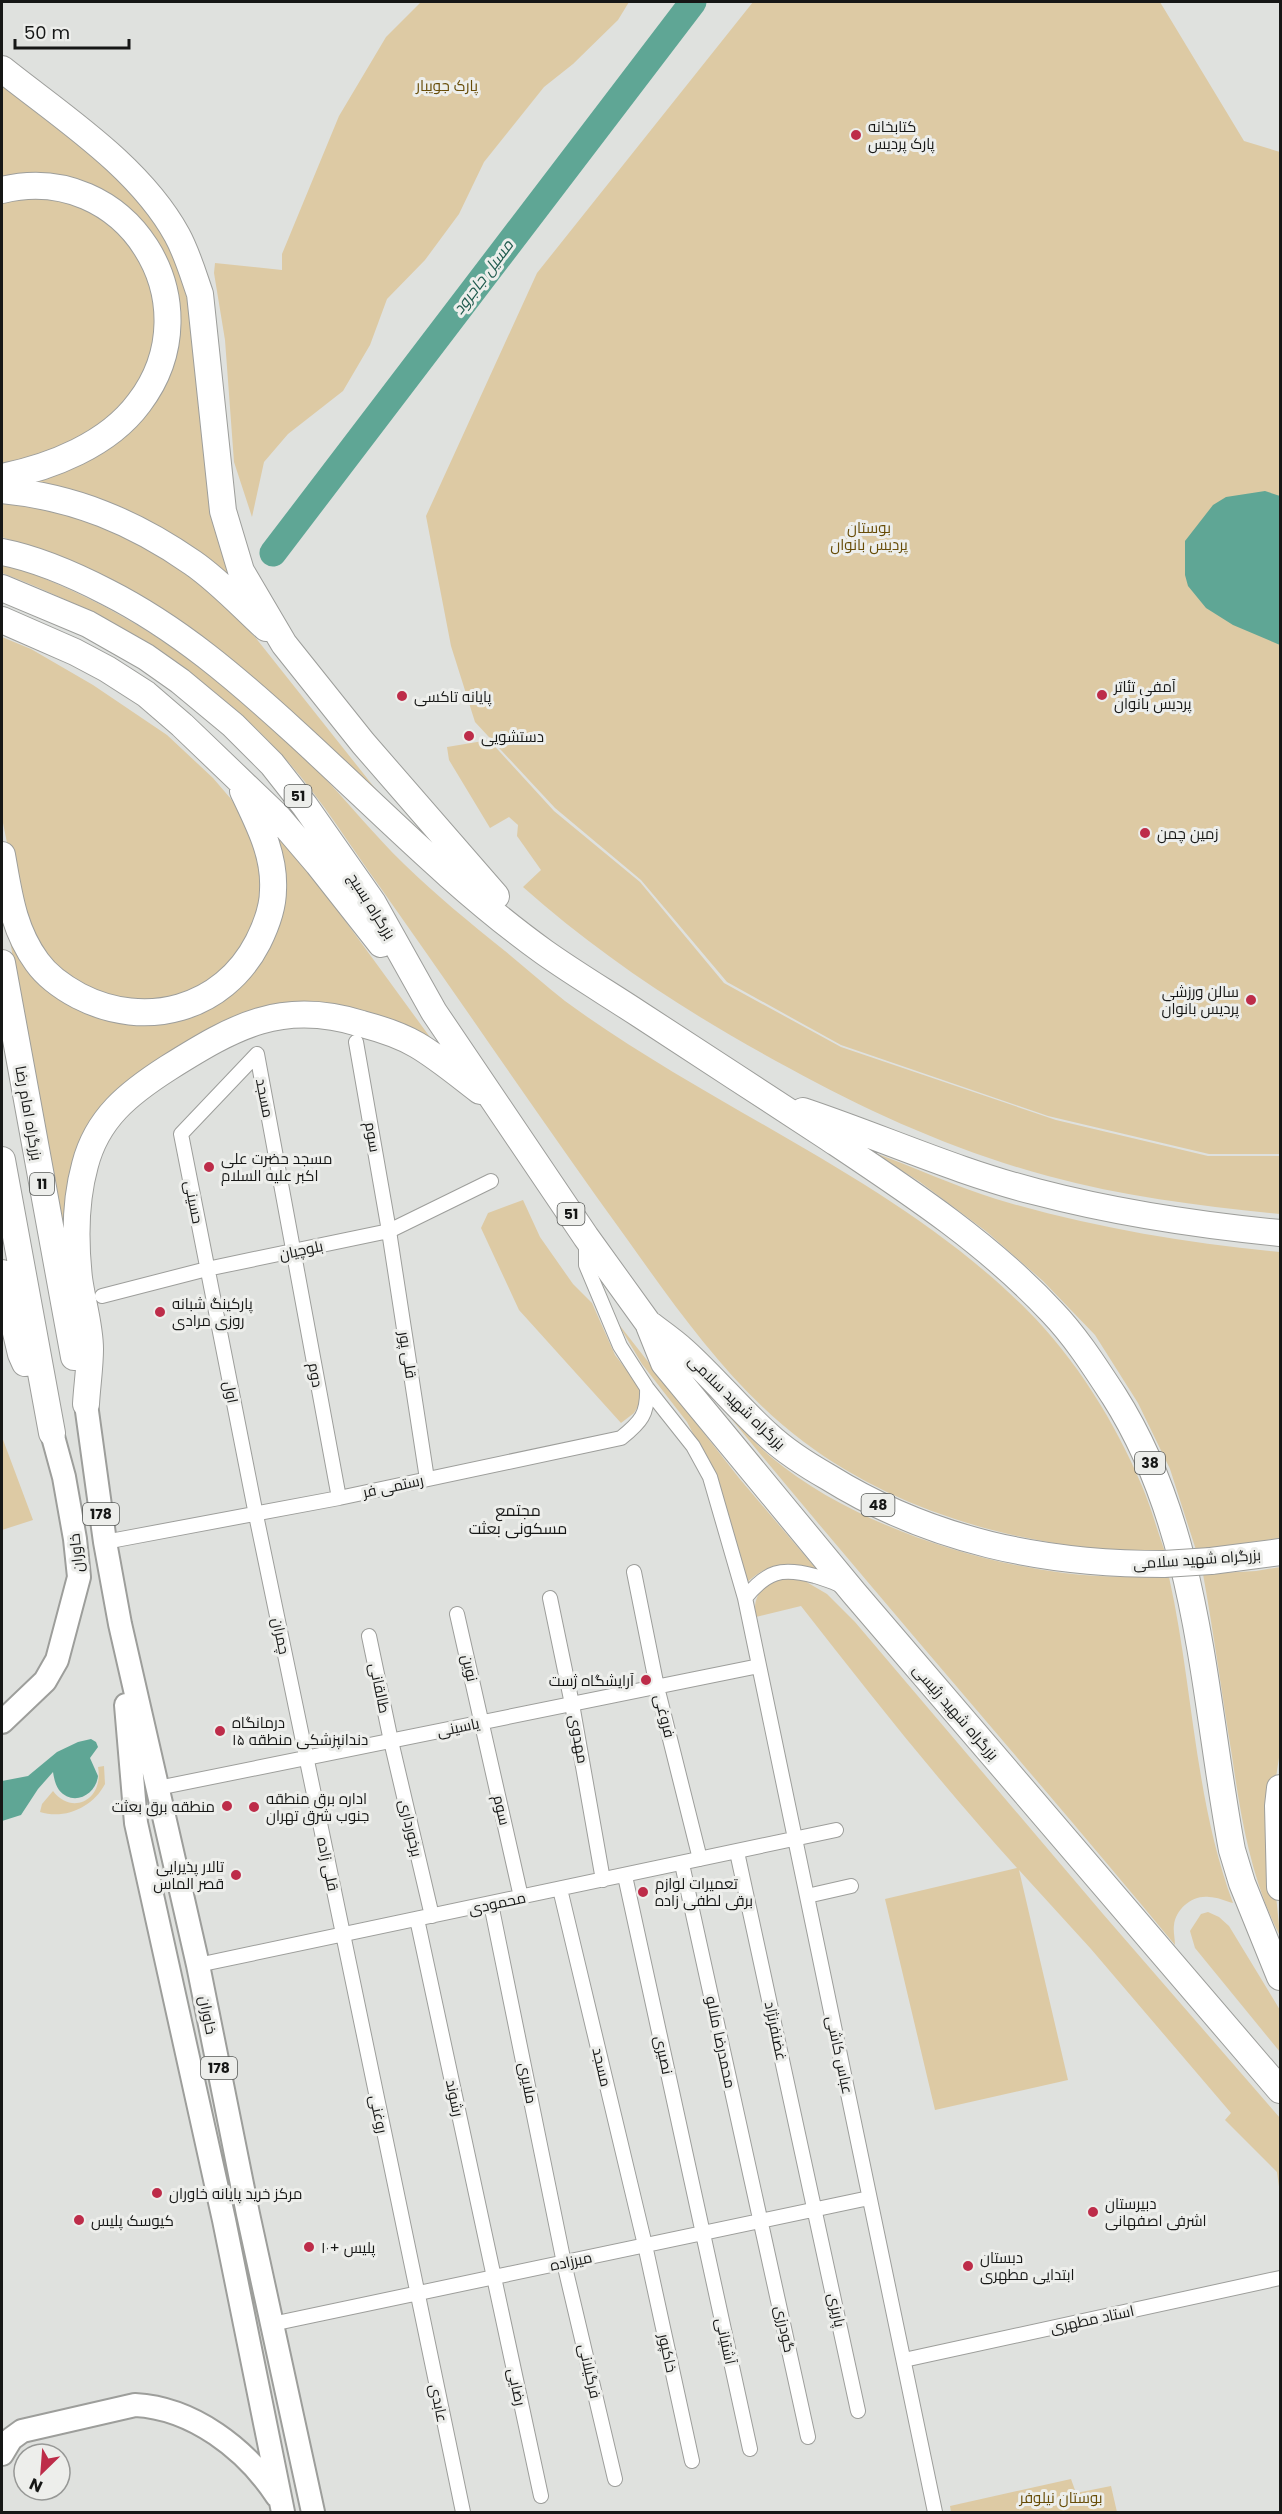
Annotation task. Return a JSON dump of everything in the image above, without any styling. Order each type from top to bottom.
[{"type":"highway","points":[[2,69],[132,175],[159,207],[177,235],[200,294],[223,511],[241,571],[284,644],[363,743],[543,951]]},
{"type":"highway","points":[[2,190],[24,185],[62,188],[107,207],[128,223],[144,242],[154,262],[163,284],[167,317],[164,354],[158,371],[140,403],[128,416],[103,436],[66,457],[42,467],[2,477]]},
{"type":"highway","points":[[2,490],[60,498],[129,523],[195,564],[284,644]]},
{"type":"highway","points":[[2,552],[15,554],[75,575],[168,627],[215,661],[425,853],[543,951],[771,1100],[852,1127],[967,1171],[1036,1192],[1152,1217],[1281,1233]]},
{"type":"highway","name":"بزرگراه بسیج","points":[[2,588],[54,608],[117,639],[180,681],[233,725],[272,764],[305,806],[373,903],[434,1012],[586,1237],[648,1323]]},
{"type":"highway","points":[[2,620],[75,652],[146,694],[182,725],[277,816],[318,864],[434,1012]]},
{"type":"highway","points":[[2,855],[15,924],[37,962],[52,977],[68,990],[111,1010],[148,1013],[187,1006],[218,990],[237,972],[252,954],[269,914],[273,891],[272,863],[266,840],[238,780]]},
{"type":"highway","name":"بزرگراه امام رضا","points":[[2,963],[77,1371],[86,1404]]},
{"type":"highway","points":[[86,1404],[90,1348],[77,1246],[79,1192],[88,1156],[102,1123],[132,1092],[228,1034],[275,1017],[301,1012],[348,1019],[392,1033],[417,1045],[496,1103]]},
{"type":"highway","name":"38","points":[[771,1100],[912,1193],[996,1259],[1053,1313],[1085,1353],[1116,1399],[1139,1440],[1157,1480],[1178,1543],[1189,1587],[1232,1850],[1242,1883],[1281,1977]]},
{"type":"highway","name":"11","points":[[2,1160],[52,1433]]},
{"type":"highway","points":[[2,1274],[21,1354],[36,1386],[52,1433]]},
{"type":"highway","name":"بزرگراه شهید سلامی","points":[[648,1323],[683,1350],[768,1436],[791,1454],[852,1492],[923,1525],[1019,1552],[1087,1562],[1164,1564],[1211,1561],[1281,1552]]},
{"type":"highway","name":"بزرگراه شهید رئیسی","points":[[648,1323],[664,1363],[854,1593],[1281,2090]]},
{"type":"highway","points":[[1281,1788],[1278,1806],[1281,1887]]},
{"type":"main road","name":"خاوران","points":[[86,1404],[105,1542],[120,1624],[198,1965],[313,2512]]},
{"type":"main road","name":"خاوران","points":[[2,1722],[45,1681],[57,1660],[79,1577],[64,1477],[52,1433]]},
{"type":"main road","name":"خاوران","points":[[120,1624],[136,1823],[219,2198],[282,2507]]},
{"type":"main road","points":[[2,2454],[11,2439],[22,2431],[135,2404],[149,2406],[188,2419],[231,2444],[261,2475],[282,2507]]},
{"type":"street","name":"سوم","points":[[356,1042],[389,1231]]},
{"type":"street","name":"مسجد","points":[[181,1134],[257,1054],[294,1251]]},
{"type":"street","name":"حسینی","points":[[181,1134],[207,1269]]},
{"type":"street","name":"بلوچیان","points":[[102,1296],[207,1269],[389,1231],[491,1181]]},
{"type":"street","name":"قلی پور","points":[[389,1231],[427,1479]]},
{"type":"street","name":"عباس کاشی","points":[[586,1237],[586,1265],[620,1346],[646,1388],[693,1446],[710,1477],[745,1598],[935,2512]]},
{"type":"street","name":"دوم","points":[[294,1251],[339,1498]]},
{"type":"street","name":"اول","points":[[207,1269],[256,1515]]},
{"type":"street","name":"رستمی فر","points":[[105,1542],[256,1515],[621,1438],[642,1418],[648,1404],[646,1388]]},
{"type":"street","name":"چمران","points":[[256,1515],[306,1758]]},
{"type":"street","points":[[745,1598],[768,1576],[784,1571],[801,1572],[834,1581],[854,1593]]},
{"type":"street","name":"فروغی","points":[[634,1572],[657,1687],[700,1859]]},
{"type":"street","name":"مهدوی","points":[[550,1598],[572,1704],[603,1880]]},
{"type":"street","name":"نوین","points":[[457,1614],[482,1722]]},
{"type":"street","name":"طالقانی","points":[[369,1636],[391,1741]]},
{"type":"street","name":"یاسینی","points":[[158,1788],[759,1666]]},
{"type":"street","name":"سوم","points":[[482,1722],[521,1898]]},
{"type":"street","name":"برخورداری","points":[[391,1741],[432,1916]]},
{"type":"street","name":"قلی زاده","points":[[306,1758],[343,1935]]},
{"type":"street","name":"محمودی","points":[[198,1965],[836,1830]]},
{"type":"street","name":"غضنفرنژاد","points":[[737,1852],[816,2210]]},
{"type":"street","name":"محمدرضا ملالو","points":[[682,1864],[761,2221]]},
{"type":"street","name":"نصیری","points":[[625,1875],[702,2234]]},
{"type":"street","points":[[807,1896],[851,1886]]},
{"type":"street","name":"مسجد","points":[[560,1889],[645,2246]]},
{"type":"street","name":"ملایری","points":[[492,1904],[564,2263]]},
{"type":"street","name":"رشوند","points":[[417,1919],[494,2277]]},
{"type":"street","name":"روغنی","points":[[343,1935],[416,2294]]},
{"type":"street","name":"میرزاده","points":[[272,2324],[869,2198]]},
{"type":"street","name":"پاریزی","points":[[816,2210],[858,2411]]},
{"type":"street","name":"گودرزی","points":[[761,2221],[808,2437]]},
{"type":"street","name":"آشتیانی","points":[[702,2234],[750,2449]]},
{"type":"street","name":"خاکپور","points":[[645,2246],[692,2461]]},
{"type":"street","name":"فرگیلانی","points":[[564,2263],[615,2479]]},
{"type":"street","name":"رضایی","points":[[494,2277],[541,2496]]},
{"type":"street","name":"استاد مطهری","points":[[904,2360],[1281,2278]]},
{"type":"street","name":"عابدی","points":[[416,2294],[463,2512]]},
{"type":"green space","name":"پارک جویبار","points":[[421,2],[629,2],[618,20],[573,64],[544,87],[484,162],[459,214],[425,260],[387,299],[370,345],[343,391],[288,434],[264,462],[252,517],[234,462],[225,340],[214,273],[215,263],[282,270],[282,254],[339,116],[386,37]]},
{"type":"green space","name":"بوستان پردیس بانوان","points":[[753,2],[1160,2],[1244,141],[1280,152],[1280,1154],[1209,1154],[1048,1116],[841,1045],[727,982],[641,880],[555,808],[475,722],[451,646],[426,516],[537,273]]},
{"type":"green space","points":[[2,86],[95,158],[139,198],[158,222],[187,279],[235,581],[216,570],[2,483],[63,466],[172,354],[125,213],[2,183]]},
{"type":"green space","points":[[59,195],[126,233],[161,304],[150,372],[96,432],[2,469],[2,197]]},
{"type":"green space","points":[[2,500],[81,518],[129,536],[178,567],[216,596],[255,637],[401,821],[277,699],[197,633],[128,590],[52,556],[2,537]]},
{"type":"green space","points":[[2,563],[47,580],[133,622],[211,675],[249,705],[319,772],[382,842],[416,875],[453,909],[565,1001],[681,1077],[862,1183],[920,1222],[976,1264],[1045,1329],[1093,1392],[1131,1462],[1165,1552],[1070,1546],[976,1526],[930,1510],[843,1469],[778,1421],[730,1373],[666,1294],[332,818],[294,768],[250,723],[218,695],[152,646],[79,606],[2,573]]},
{"type":"green space","points":[[2,637],[31,649],[93,685],[167,735],[213,778],[231,799],[252,830],[265,891],[240,958],[182,999],[105,1000],[50,966],[18,898],[2,818]]},
{"type":"green space","points":[[489,740],[554,811],[640,882],[724,983],[841,1047],[1056,1120],[1208,1156],[1280,1156],[1280,1214],[1192,1204],[1105,1190],[1014,1166],[948,1143],[883,1116],[789,1068],[719,1028],[618,962],[523,887],[541,870],[517,836],[518,825],[509,817],[490,828],[449,760],[447,747]]},
{"type":"green space","points":[[264,818],[322,889],[443,1055],[317,1004],[117,1093],[70,1277],[2,896],[19,946],[139,1020],[258,960]]},
{"type":"green space","points":[[872,1152],[980,1194],[1066,1218],[1173,1239],[1280,1252],[1280,1538],[1196,1550],[1170,1469],[1138,1403],[1095,1335],[1043,1281],[987,1232],[920,1182]]},
{"type":"green space","points":[[523,1200],[540,1237],[573,1284],[592,1303],[615,1355],[639,1386],[640,1403],[634,1413],[621,1423],[519,1310],[481,1228],[488,1213]]},
{"type":"green space","points":[[617,1322],[739,1478],[818,1571],[780,1565],[764,1570],[746,1583],[718,1481],[687,1422],[642,1364]]},
{"type":"green space","points":[[720,1405],[764,1451],[801,1480],[872,1519],[910,1535],[988,1559],[1064,1573],[1090,1576],[1169,1577],[1210,1823],[1233,1903],[1203,1897],[1186,1904],[1175,1919],[1175,1945]]},
{"type":"green space","points":[[2,1437],[33,1520],[2,1530]]},
{"type":"green space","points":[[1280,1567],[1280,1751],[1273,1797],[1276,1895],[1280,1936],[1254,1871],[1243,1825],[1203,1574],[1256,1571]]},
{"type":"green space","points":[[798,1577],[827,1594],[855,1622],[1280,2118],[1280,2194],[1277,2172],[1225,2120],[1231,2113],[1091,1949],[1019,1870],[1068,2080],[935,2110],[885,1899],[1017,1868],[907,1739],[801,1606],[756,1617],[757,1599],[765,1587],[780,1580]]},
{"type":"green space","points":[[104,1766],[105,1784],[86,1805],[68,1813],[40,1812],[42,1804],[53,1791],[69,1802],[85,1801],[96,1788],[99,1779],[98,1767]]},
{"type":"green space","points":[[1208,1912],[1219,1917],[1229,1926],[1280,2010],[1280,2052],[1195,1948],[1190,1931],[1201,1914]]},
{"type":"green space","name":"بوستان نیلوفر","points":[[1071,2479],[1076,2493],[1111,2486],[1117,2512],[951,2512],[950,2506]]},
{"type":"shaded area","points":[[1265,491],[1280,496],[1280,645],[1233,625],[1206,608],[1188,586],[1185,575],[1185,541],[1213,505],[1226,497]]},
{"type":"shaded area","points":[[91,1739],[98,1747],[90,1758],[98,1776],[93,1789],[83,1796],[71,1798],[59,1790],[53,1772],[38,1789],[21,1815],[2,1821],[2,1781],[28,1776],[57,1752],[78,1742]]},
{"type":"waterway","name":"مسیل جاجرود","points":[[273,553],[693,2]]},
{"type":"place","name":"کتابخانه پارک پردیس","points":[[856,135]]},
{"type":"place","name":"آمفی تئاتر پردیس بانوان","points":[[1102,695]]},
{"type":"place","name":"پایانه تاکسی","points":[[402,696]]},
{"type":"place","name":"دستشویی","points":[[469,736]]},
{"type":"place","name":"زمین چمن","points":[[1145,833]]},
{"type":"place","name":"سالن ورزشی پردیس بانوان","points":[[1251,1000]]},
{"type":"place","name":"مسجد حضرت علی اکبر علیه السلام","points":[[209,1167]]},
{"type":"place","name":"پارکینگ شبانه روزی مرادی","points":[[160,1312]]},
{"type":"place","name":"آرایشگاه ژست","points":[[646,1680]]},
{"type":"place","name":"درمانگاه دندانپزشکی منطقه ۱۵","points":[[220,1731]]},
{"type":"place","name":"منطقه برق بعثت","points":[[227,1806]]},
{"type":"place","name":"اداره برق منطقه جنوب شرق تهران","points":[[254,1807]]},
{"type":"place","name":"تالار پذیرایی قصر الماس","points":[[236,1875]]},
{"type":"place","name":"تعمیرات لوازم برقی لطفی زاده","points":[[643,1892]]},
{"type":"place","name":"مرکز خرید پایانه خاوران","points":[[157,2193]]},
{"type":"place","name":"دبیرستان اشرفی اصفهانی","points":[[1093,2212]]},
{"type":"place","name":"کیوسک پلیس","points":[[79,2220]]},
{"type":"place","name":"پلیس +۱۰","points":[[309,2247]]},
{"type":"place","name":"دبستان ابتدایی مطهری","points":[[968,2266]]},
{"type":"district","name":"مجتمع مسکونی بعثت","points":[[518,1519]]}]
